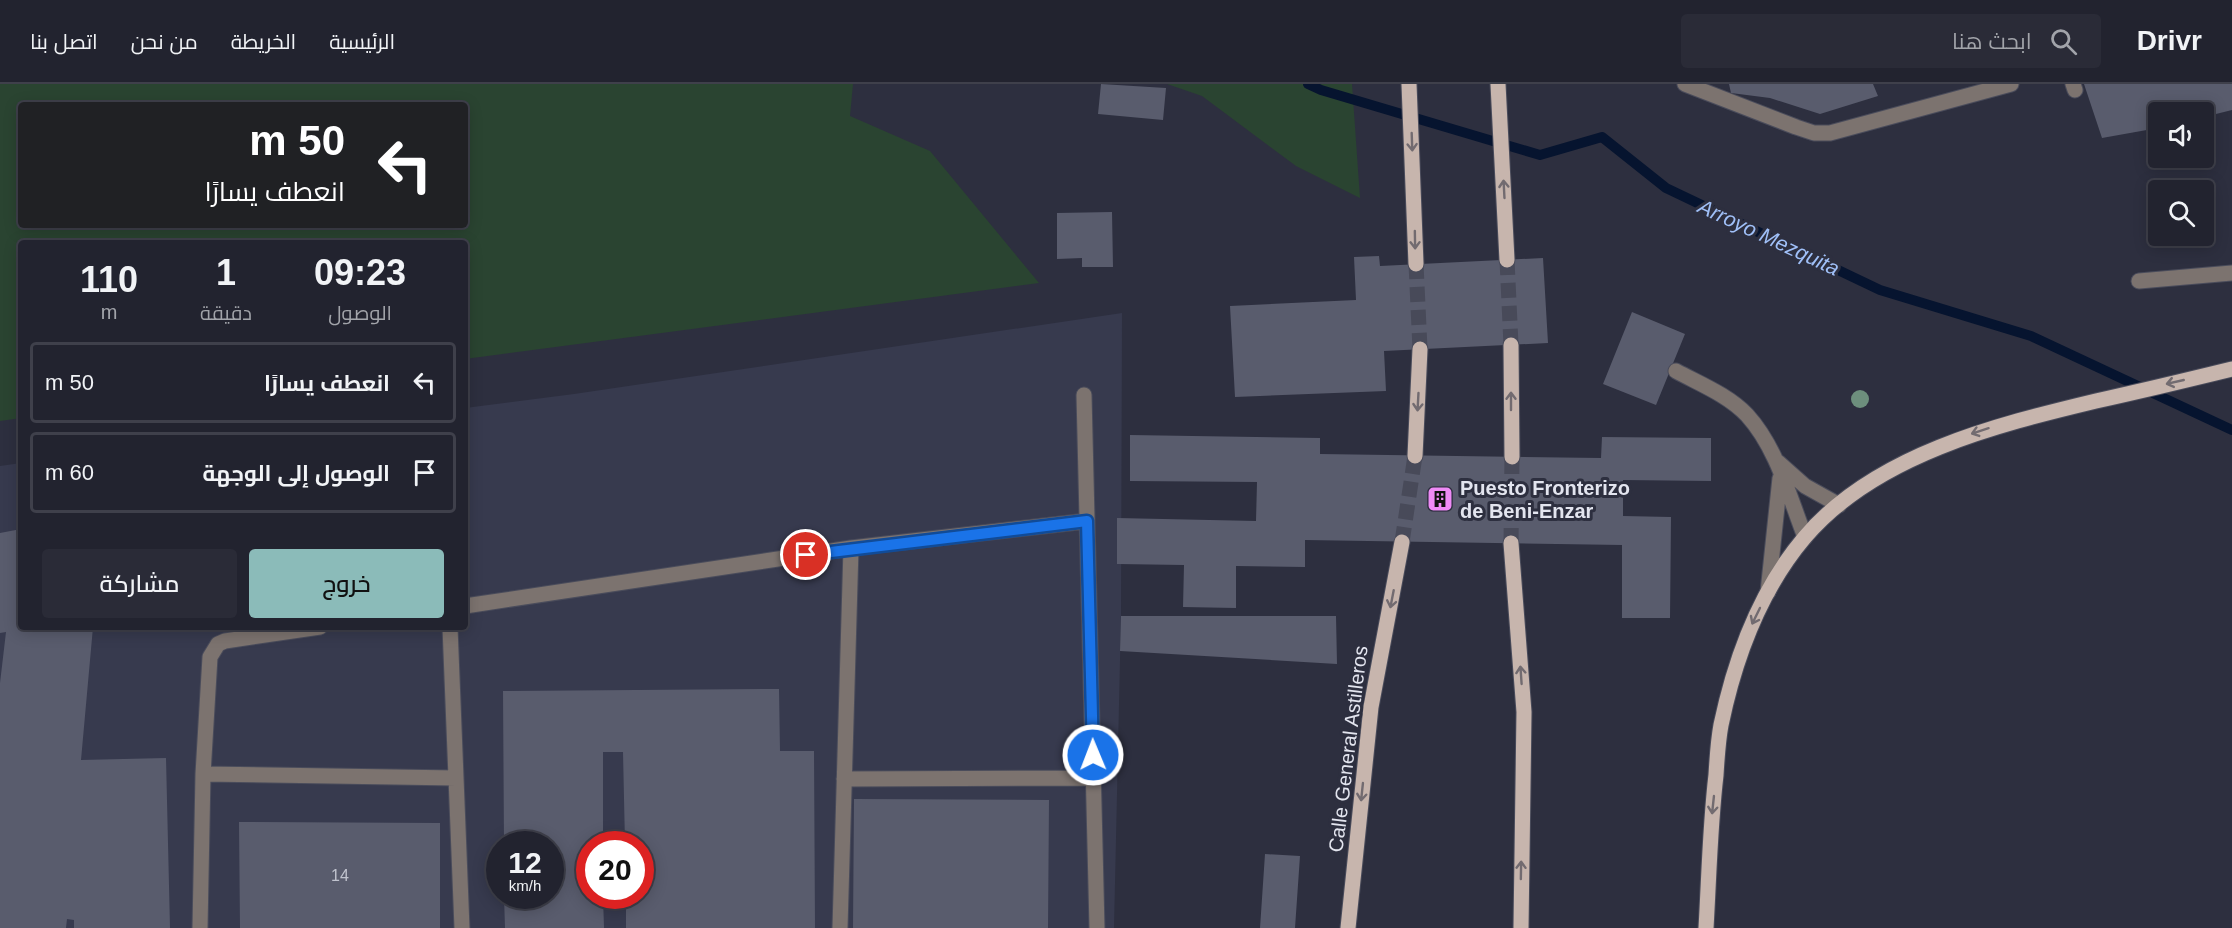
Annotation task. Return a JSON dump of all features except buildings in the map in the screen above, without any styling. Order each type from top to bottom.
[{"type":"main road","points":[[1409,84],[1416,264]]},
{"type":"main road","points":[[1498,84],[1507,254]]},
{"type":"main road","points":[[1511,345],[1512,457]]},
{"type":"main road","points":[[1415,456],[1420,349]]},
{"type":"main road","points":[[1706,928],[1711,816],[1721,728],[1732,679],[1753,621],[1768,592],[1805,537],[1839,505],[1867,485],[1924,454],[1960,438],[2037,415],[2232,369]]},
{"type":"main road","name":"Calle General Astilleros","points":[[1348,928],[1371,707],[1402,542]]},
{"type":"main road","points":[[1511,543],[1524,712],[1521,928]]},
{"type":"street","points":[[1686,84],[1814,133],[1830,133],[2012,84]]},
{"type":"street","points":[[2139,281],[2232,273]]},
{"type":"street","points":[[1676,371],[1725,398],[1746,414],[1765,439],[1805,537]]},
{"type":"street","points":[[1084,395],[1097,928]]},
{"type":"street","points":[[1778,467],[1805,486],[1839,505]]},
{"type":"street","points":[[1768,592],[1778,467]]},
{"type":"street","points":[[468,606],[851,548],[1087,521]]},
{"type":"street","points":[[840,928],[851,548]]},
{"type":"street","points":[[200,928],[203,774],[210,657],[213,650],[225,641],[300,630]]},
{"type":"street","points":[[450,630],[462,928]]},
{"type":"street","points":[[203,774],[456,778]]},
{"type":"street","points":[[844,779],[1094,778]]},
{"type":"shaded area","points":[[1122,313],[1121,616],[1114,928],[0,928],[0,466],[18,463],[18,630],[468,630],[468,408]]},
{"type":"green space","points":[[0,84],[853,84],[850,116],[930,151],[1039,283],[468,359],[468,240],[18,240],[18,418],[0,421]]},
{"type":"green space","points":[[1167,84],[1352,84],[1360,198],[1296,166],[1202,96]]},
{"type":"waterway","name":"Arroyo Mezquita","points":[[1308,84],[1321,90],[1540,155],[1602,137],[1666,188],[1880,290],[2031,336],[2232,430]]},
{"type":"tunnel","points":[[1507,260],[1511,345]]},
{"type":"tunnel","points":[[1416,264],[1420,349]]},
{"type":"tunnel","points":[[1402,542],[1415,456]]},
{"type":"tunnel","points":[[1511,543],[1512,457]]},
{"type":"place","name":"Puesto Fronterizo de Beni-Enzar","points":[[1440,499]]},
{"type":"route","points":[[806,555],[1087,521],[1093,755]]}]
